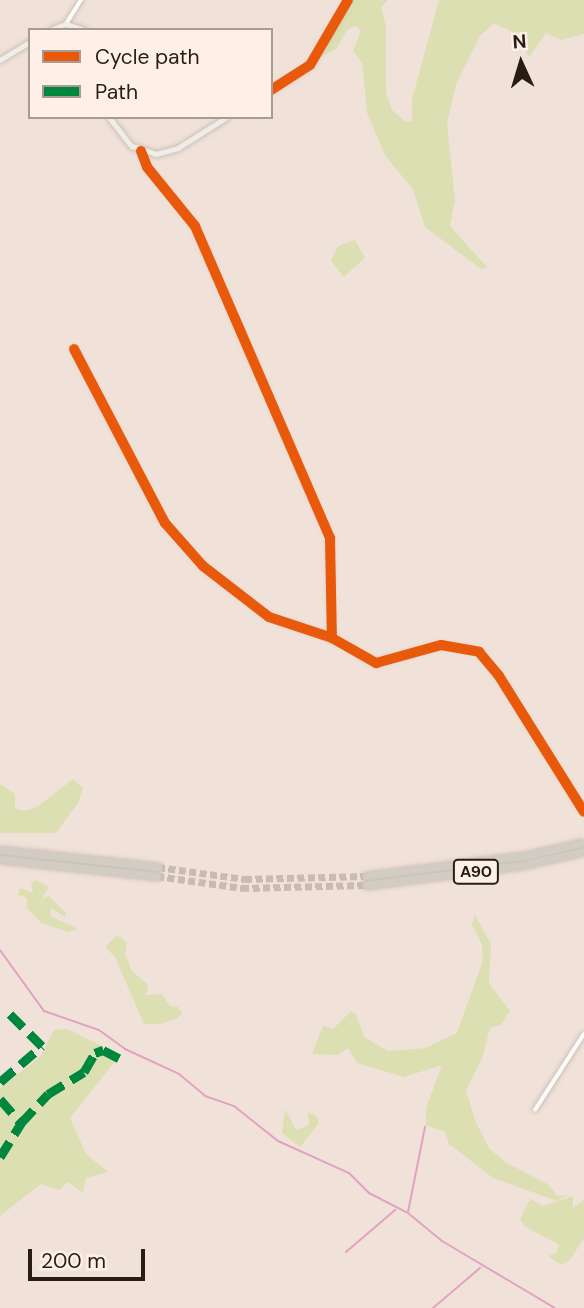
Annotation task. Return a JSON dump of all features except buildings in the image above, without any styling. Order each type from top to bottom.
[{"type":"highway","name":"A90","points":[[366,876],[583,847]]},
{"type":"highway","name":"A90","points":[[366,885],[522,865],[583,847]]},
{"type":"highway","points":[[0,850],[158,867]]},
{"type":"highway","points":[[0,859],[157,876]]},
{"type":"street","points":[[55,28],[66,24],[81,0]]},
{"type":"street","points":[[273,89],[310,65],[348,0]]},
{"type":"street","points":[[66,24],[79,28]]},
{"type":"street","points":[[0,60],[28,43]]},
{"type":"street","points":[[111,119],[141,151],[152,173],[195,226],[330,538],[332,638]]},
{"type":"street","points":[[141,151],[171,151],[225,119]]},
{"type":"street","points":[[74,349],[177,540],[212,574],[268,616],[332,638],[380,663],[441,645],[479,652],[499,676],[584,812]]},
{"type":"street","points":[[535,1110],[584,1034]]},
{"type":"green space","points":[[351,0],[388,0],[381,7],[386,27],[386,92],[392,110],[406,122],[412,121],[412,99],[439,0],[584,0],[584,34],[561,40],[546,33],[529,57],[512,32],[494,23],[480,36],[456,84],[447,124],[455,200],[450,226],[487,267],[481,269],[425,227],[413,189],[386,157],[367,113],[362,63],[353,51],[361,31],[356,26],[347,30],[336,49],[319,58]]},
{"type":"green space","points":[[355,240],[365,258],[344,277],[331,261],[338,246]]},
{"type":"green space","points":[[73,779],[83,788],[78,803],[56,833],[0,833],[0,784],[15,794],[15,808],[24,811],[37,807]]},
{"type":"green space","points":[[35,880],[49,887],[42,899],[49,896],[66,913],[65,917],[51,908],[50,916],[78,929],[69,932],[41,923],[27,908],[27,898],[18,894],[20,888],[33,893],[31,884]]},
{"type":"green space","points":[[475,915],[491,944],[489,983],[510,1011],[501,1025],[490,1028],[482,1059],[466,1090],[476,1123],[489,1148],[505,1162],[549,1185],[557,1196],[568,1195],[557,1201],[493,1178],[449,1144],[445,1132],[426,1125],[426,1108],[442,1065],[404,1077],[357,1063],[348,1048],[337,1055],[312,1054],[323,1026],[333,1029],[351,1011],[356,1014],[364,1037],[388,1051],[425,1048],[457,1033],[483,960],[482,945],[472,924]]},
{"type":"green space","points":[[117,935],[127,942],[125,954],[132,971],[148,985],[146,995],[162,994],[170,1006],[178,1007],[182,1013],[178,1018],[160,1024],[144,1024],[115,957],[105,947]]},
{"type":"green space","points":[[67,1029],[120,1055],[70,1118],[86,1154],[108,1172],[86,1178],[83,1193],[68,1182],[59,1190],[41,1184],[0,1216],[0,1088],[40,1057],[54,1030]]},
{"type":"green space","points":[[285,1109],[296,1130],[309,1125],[308,1112],[316,1116],[319,1123],[300,1147],[282,1133]]},
{"type":"green space","points":[[573,1196],[573,1208],[584,1200],[584,1238],[570,1260],[561,1265],[548,1256],[557,1253],[559,1245],[524,1226],[520,1219],[530,1199],[543,1206]]},
{"type":"waterway","points":[[0,950],[44,1011],[99,1030],[125,1049],[179,1074],[205,1096],[234,1106],[278,1141],[349,1173],[369,1193],[408,1213],[442,1241],[555,1308]]},
{"type":"waterway","points":[[408,1212],[425,1127]]},
{"type":"waterway","points":[[346,1252],[395,1210]]},
{"type":"waterway","points":[[433,1308],[480,1268]]},
{"type":"tunnel","points":[[158,867],[245,879],[366,876]]},
{"type":"tunnel","points":[[157,876],[242,888],[366,885]]},
{"type":"marked path","points":[[0,1082],[42,1046],[7,1011]]},
{"type":"marked path","points":[[0,1157],[21,1123],[48,1094],[84,1072],[95,1053],[103,1050],[119,1058]]},
{"type":"marked path","points":[[0,1099],[21,1123]]},
{"type":"cycle path","points":[[273,89],[310,65],[348,0]]},
{"type":"cycle path","points":[[141,151],[147,167],[195,226],[330,538],[332,638]]},
{"type":"cycle path","points":[[74,349],[165,523],[203,566],[269,617],[332,638],[376,663],[441,645],[479,652],[499,676],[584,812]]}]
